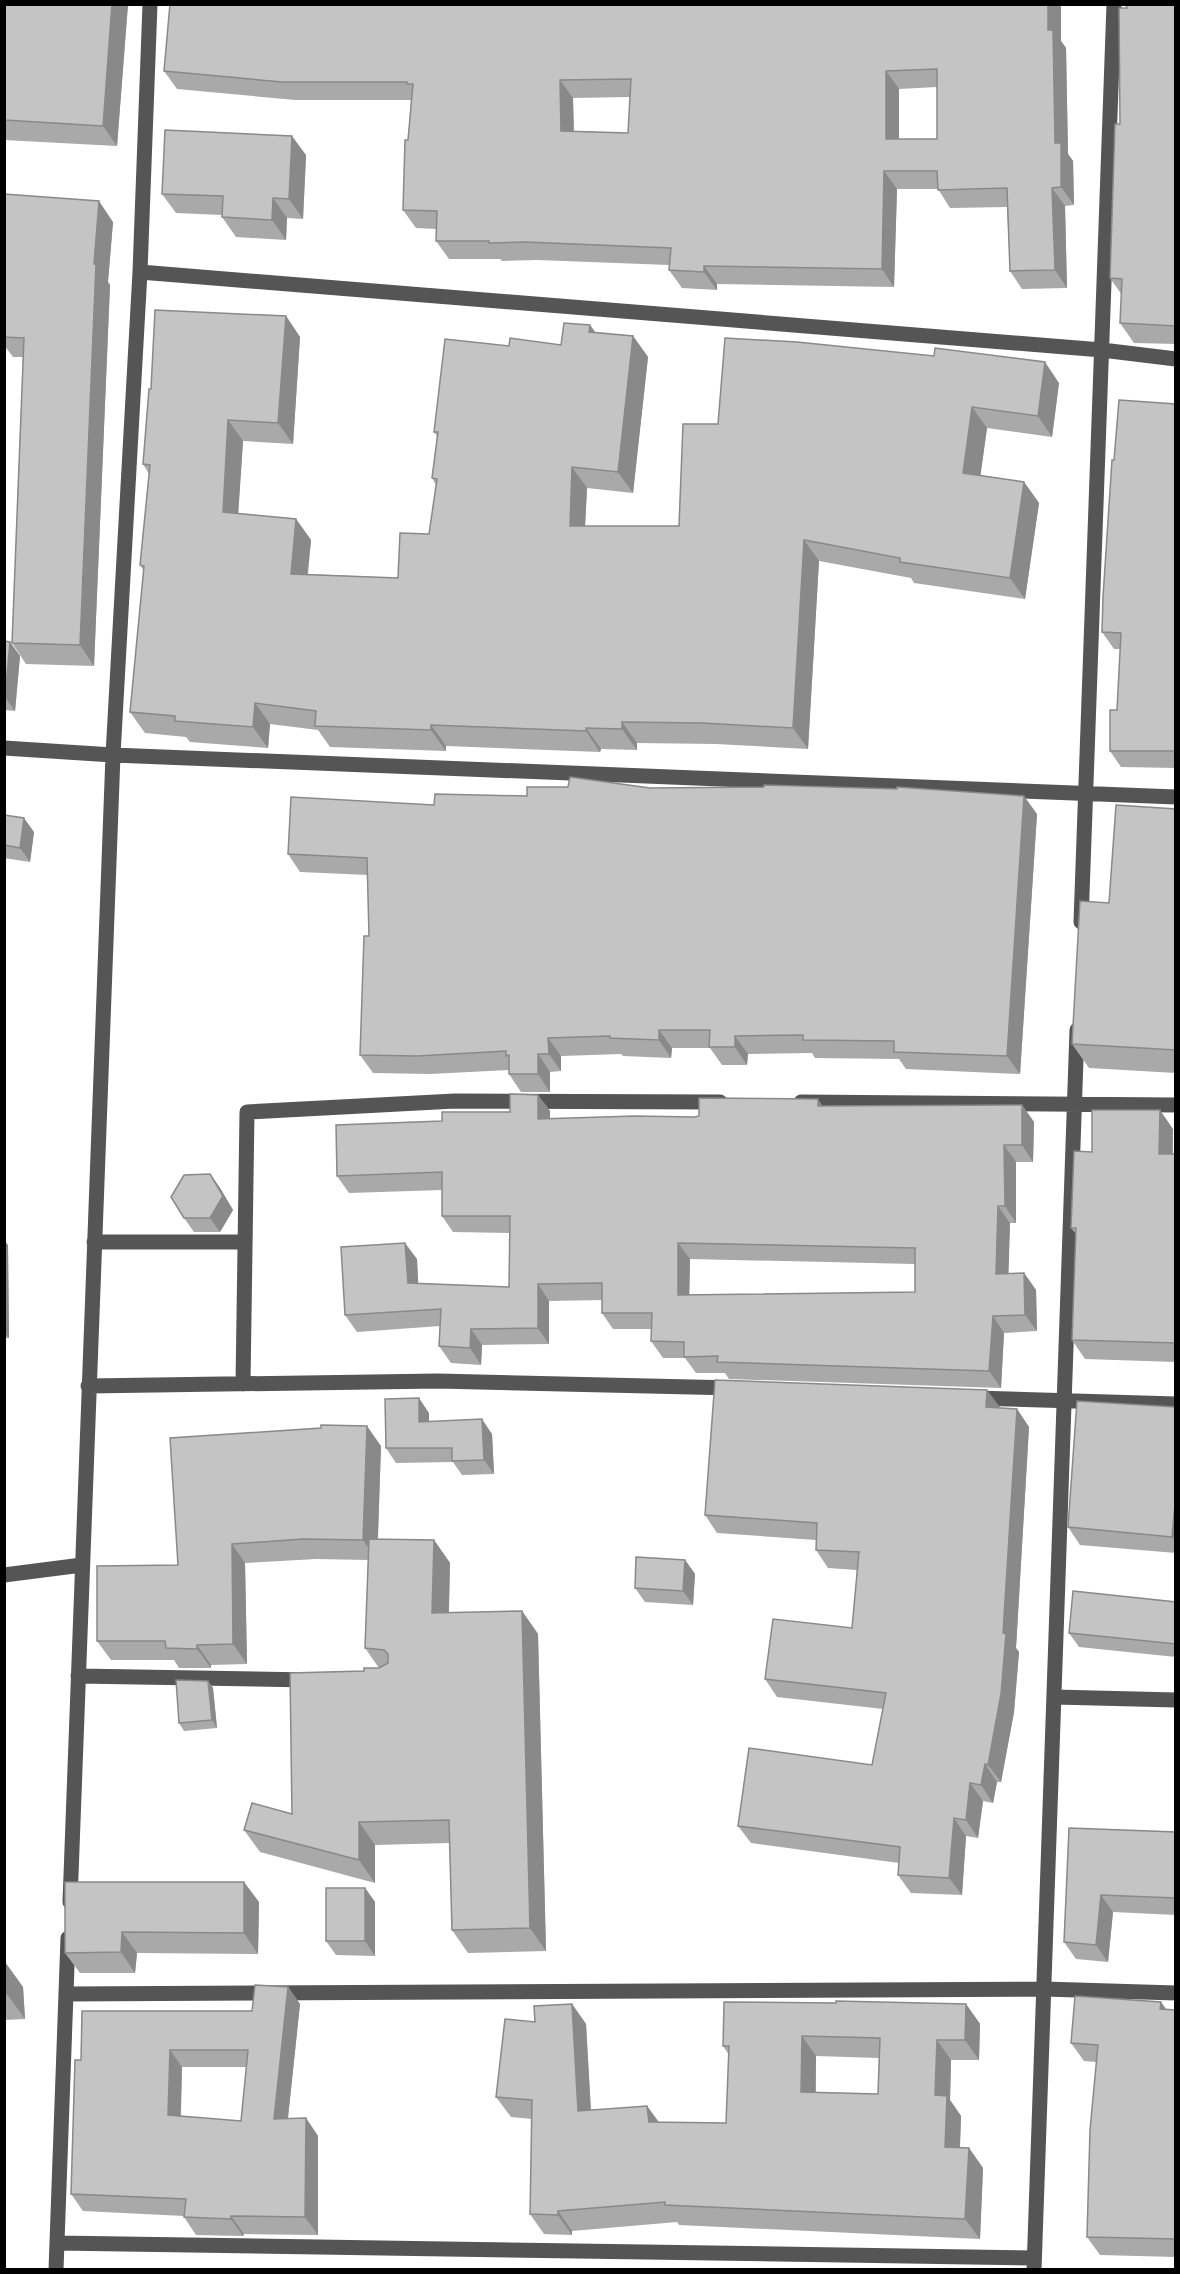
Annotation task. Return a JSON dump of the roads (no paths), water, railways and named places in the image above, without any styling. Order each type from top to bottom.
[{"type":"street","points":[[56,2270],[113,755],[140,272],[150,4]]},
{"type":"street","points":[[1081,937],[1114,4]]},
{"type":"street","points":[[140,272],[1102,350],[1176,359]]},
{"type":"street","points":[[4,748],[113,755],[1176,797]]},
{"type":"street","points":[[57,2243],[1034,2264],[1078,1020]]},
{"type":"street","points":[[243,1384],[247,1112],[455,1101],[741,1102]]},
{"type":"street","points":[[789,1102],[1176,1105]]},
{"type":"street","points":[[94,1242],[245,1242]]},
{"type":"street","points":[[88,1386],[438,1381],[744,1389]]},
{"type":"street","points":[[958,1397],[1176,1404]]},
{"type":"street","points":[[4,1575],[82,1565]]},
{"type":"street","points":[[78,1676],[326,1680]]},
{"type":"street","points":[[1054,1697],[1176,1700]]},
{"type":"street","points":[[66,1994],[1044,1989],[1176,1993]]}]
